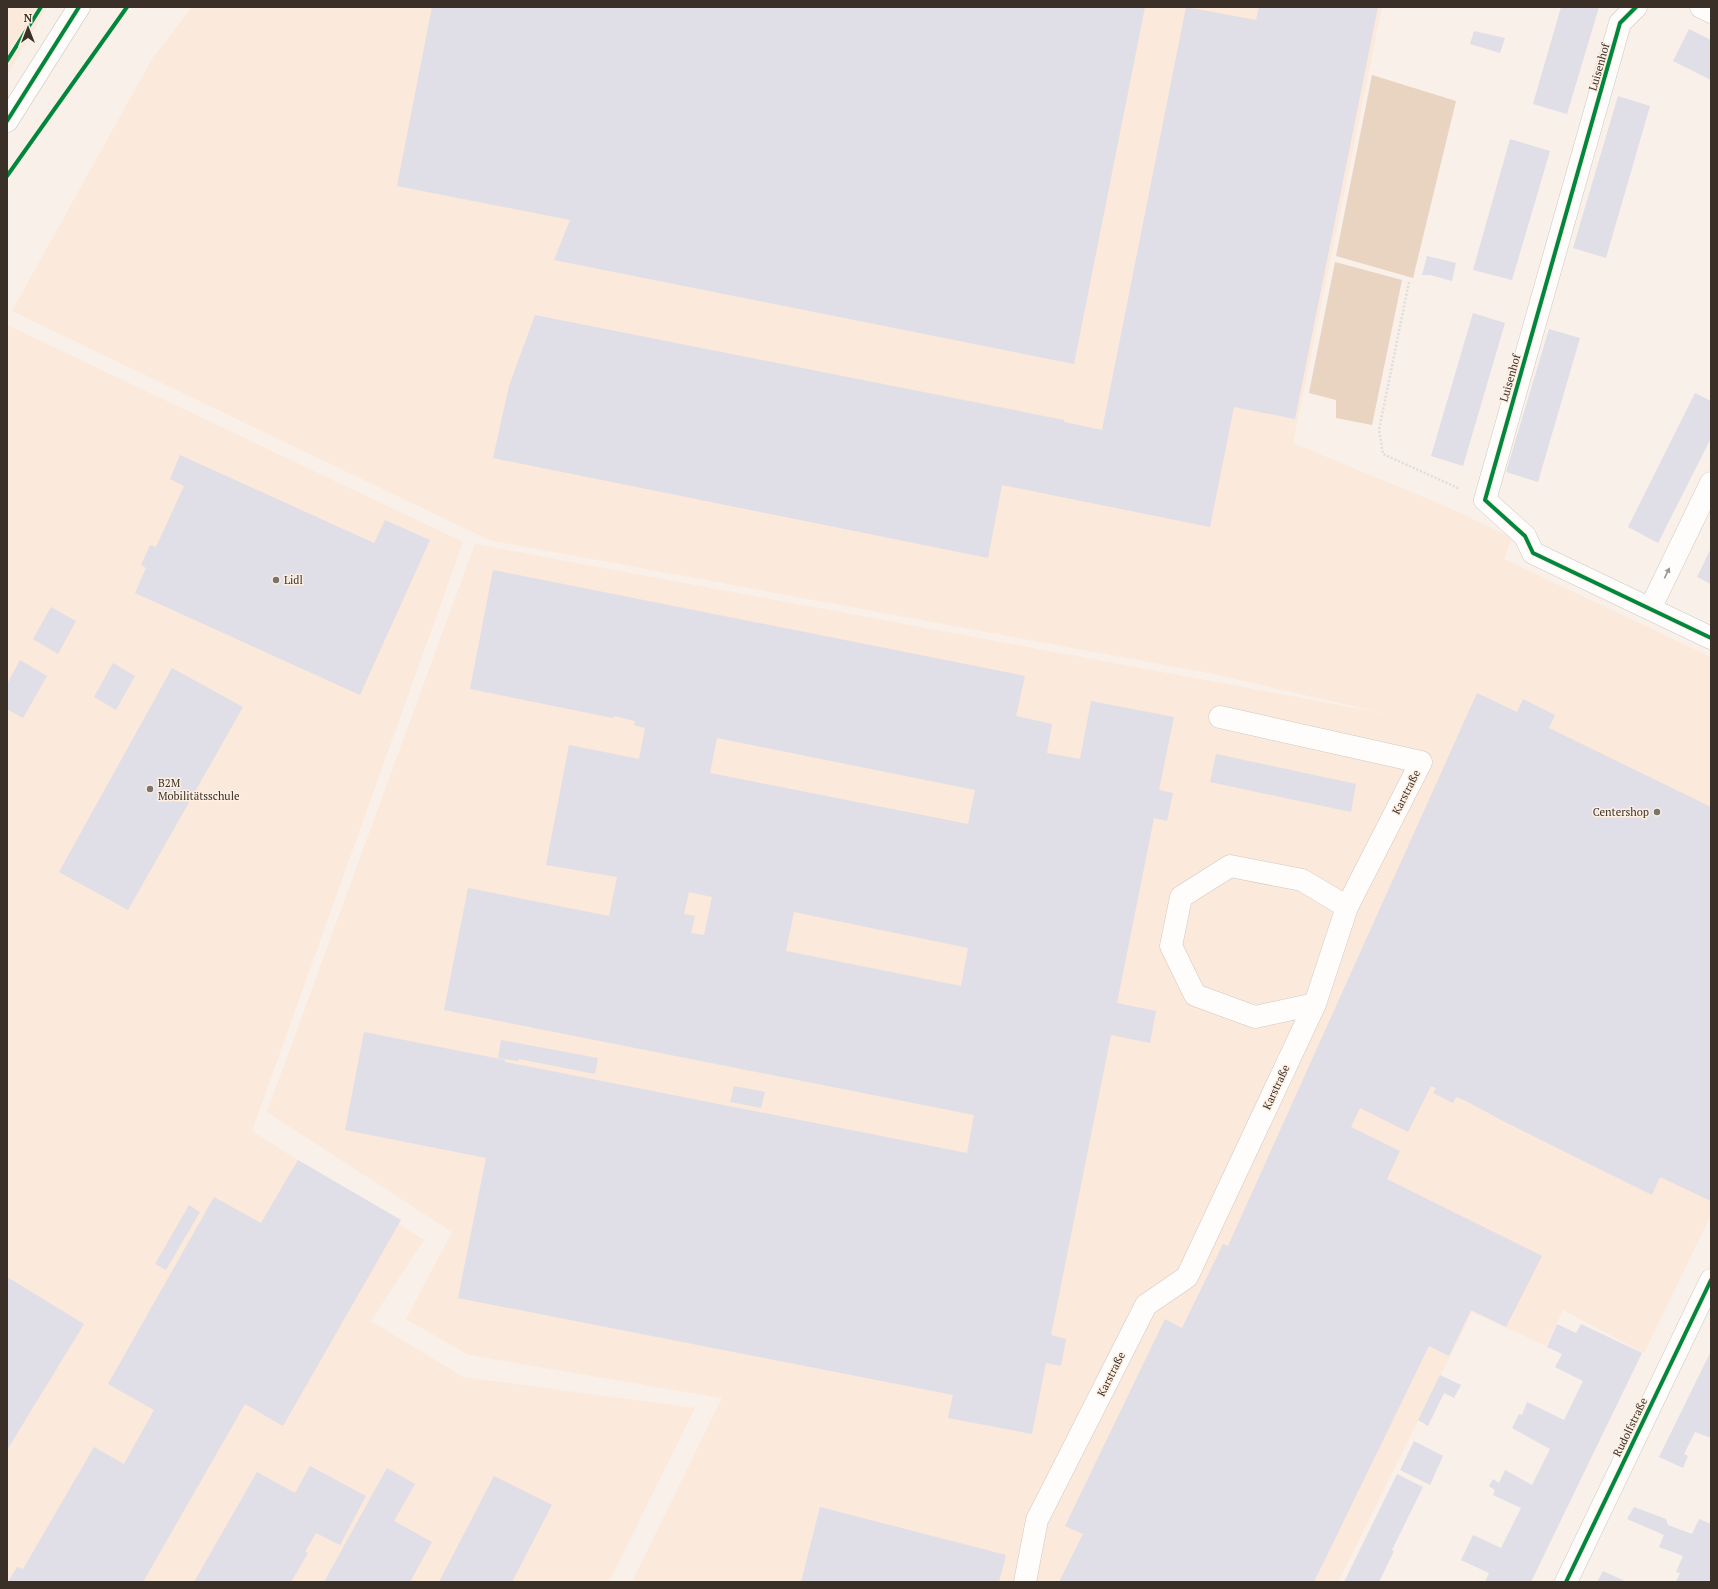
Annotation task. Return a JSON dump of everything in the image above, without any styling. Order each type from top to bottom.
[{"type":"street","points":[[7,121],[79,7]]},
{"type":"street","name":"Luisenhof","points":[[1485,500],[1620,23],[1636,7]]},
{"type":"street","points":[[1701,7],[1711,12]]},
{"type":"street","points":[[1650,609],[1711,483]]},
{"type":"street","points":[[1485,500],[1525,536],[1533,553],[1711,638]]},
{"type":"street","name":"Karstraße","points":[[1025,1582],[1038,1520],[1146,1305],[1187,1277],[1315,1004],[1347,907],[1421,762],[1220,717]]},
{"type":"street","points":[[1315,1004],[1256,1017],[1195,995],[1171,946],[1181,897],[1230,866],[1302,880],[1347,907]]},
{"type":"street","name":"Rudolfstraße","points":[[1566,1582],[1711,1280]]},
{"type":"path","points":[[1409,282],[1379,430],[1383,454],[1485,500]]},
{"type":"shaded area","points":[[7,7],[47,7],[7,75]]},
{"type":"shaded area","points":[[192,7],[1382,7],[1293,443],[1452,509],[1512,538],[1504,559],[1711,657],[1711,1215],[1644,1353],[1563,1310],[1546,1346],[1472,1312],[1338,1582],[632,1582],[722,1398],[469,1355],[406,1319],[452,1232],[267,1112],[475,544],[1392,715],[1214,674],[489,540],[12,311],[152,59]]},
{"type":"shaded area","points":[[1372,75],[1456,101],[1413,278],[1336,256]]},
{"type":"shaded area","points":[[1335,262],[1402,280],[1372,425],[1336,418],[1336,400],[1309,393]]},
{"type":"shaded area","points":[[7,325],[463,542],[252,1131],[424,1240],[371,1321],[463,1377],[695,1408],[609,1582],[7,1582]]},
{"type":"building","points":[[432,7],[1145,7],[1074,364],[554,260],[570,220],[397,186]]},
{"type":"building","points":[[1186,7],[1256,20],[1259,7],[1378,7],[1295,419],[1234,407],[1210,527],[1002,485],[988,558],[493,458],[509,386],[535,315],[1064,420],[1064,422],[1102,430]]},
{"type":"building","points":[[1561,7],[1599,7],[1567,114],[1533,104]]},
{"type":"building","points":[[1689,29],[1711,40],[1711,80],[1673,61]]},
{"type":"building","points":[[1474,31],[1505,38],[1500,53],[1470,44]]},
{"type":"building","points":[[1618,96],[1650,106],[1606,258],[1573,248]]},
{"type":"building","points":[[1510,139],[1550,151],[1512,280],[1473,270]]},
{"type":"building","points":[[1427,256],[1456,263],[1452,281],[1430,275],[1422,275]]},
{"type":"building","points":[[1473,313],[1505,323],[1463,466],[1431,456]]},
{"type":"building","points":[[1549,329],[1580,338],[1538,482],[1506,472]]},
{"type":"building","points":[[1695,393],[1711,401],[1711,438],[1658,543],[1628,527]]},
{"type":"building","name":"Lidl","points":[[180,455],[374,543],[385,520],[430,540],[360,695],[135,593],[146,568],[141,565],[150,545],[156,547],[184,486],[170,479]]},
{"type":"building","points":[[1711,548],[1711,584],[1697,577]]},
{"type":"building","points":[[493,570],[1025,676],[1016,716],[1052,724],[1047,753],[1080,759],[1091,701],[1174,717],[1159,790],[1173,793],[1167,821],[1154,818],[1117,1003],[1156,1011],[1150,1043],[1111,1035],[1051,1335],[1066,1339],[1061,1366],[1046,1363],[1032,1434],[948,1418],[953,1395],[458,1298],[486,1158],[345,1130],[364,1032],[505,1060],[505,1062],[967,1153],[974,1115],[444,1010],[468,888],[609,916],[617,877],[546,865],[569,745],[639,759],[645,728],[634,725],[635,721],[614,716],[613,718],[470,689]],"holes":[[[717,738],[975,790],[968,824],[710,773]],[[689,892],[712,897],[704,935],[691,933],[695,916],[684,914]],[[794,912],[968,948],[961,986],[786,951]]]},
{"type":"building","points":[[51,607],[76,621],[58,654],[33,639]]},
{"type":"building","points":[[20,660],[47,676],[23,718],[7,709],[7,684]]},
{"type":"building","points":[[113,663],[135,676],[116,710],[94,697]]},
{"type":"building","name":"B2M Mobilitätsschule","points":[[172,668],[243,707],[128,910],[59,872]]},
{"type":"building","points":[[1477,693],[1517,712],[1523,699],[1555,715],[1549,728],[1711,807],[1711,1201],[1660,1177],[1652,1195],[1466,1101],[1456,1097],[1453,1103],[1433,1093],[1436,1088],[1431,1086],[1408,1132],[1360,1108],[1351,1127],[1400,1151],[1387,1179],[1542,1256],[1506,1327],[1471,1310],[1449,1356],[1429,1346],[1314,1582],[1059,1582],[1083,1534],[1065,1526],[1165,1319],[1182,1328],[1223,1244],[1228,1246]]},
{"type":"building","points":[[1216,754],[1356,784],[1351,812],[1210,782]]},
{"type":"building","points":[[501,1040],[598,1058],[595,1074],[519,1059],[518,1061],[498,1058]]},
{"type":"building","points":[[734,1086],[765,1092],[761,1108],[730,1102]]},
{"type":"building","points":[[298,1160],[401,1220],[283,1426],[245,1404],[143,1582],[8,1582],[17,1567],[23,1569],[94,1447],[124,1464],[154,1410],[108,1384],[214,1197],[261,1223]]},
{"type":"building","points":[[189,1205],[200,1212],[166,1270],[155,1264]]},
{"type":"building","points":[[7,1277],[84,1324],[7,1450]]},
{"type":"building","points":[[1557,1324],[1576,1333],[1581,1324],[1642,1353],[1531,1582],[1485,1582],[1489,1573],[1461,1560],[1473,1535],[1501,1548],[1521,1508],[1493,1495],[1495,1490],[1489,1486],[1493,1479],[1499,1483],[1505,1470],[1532,1485],[1550,1449],[1512,1428],[1519,1414],[1522,1415],[1527,1402],[1564,1420],[1583,1381],[1555,1367],[1562,1354],[1547,1347]]},
{"type":"building","points":[[1711,1351],[1711,1438],[1695,1432],[1684,1454],[1688,1456],[1683,1468],[1659,1457]]},
{"type":"building","points":[[1440,1375],[1461,1385],[1454,1398],[1444,1393],[1428,1426],[1418,1420]]},
{"type":"building","points":[[1414,1441],[1443,1456],[1430,1485],[1400,1470]]},
{"type":"building","points":[[310,1466],[366,1496],[340,1545],[316,1533],[305,1552],[308,1553],[291,1582],[194,1582],[257,1472],[295,1493]]},
{"type":"building","points":[[387,1468],[415,1484],[394,1521],[432,1542],[410,1582],[324,1582]]},
{"type":"building","points":[[1397,1474],[1423,1487],[1392,1550],[1394,1551],[1379,1582],[1344,1582]]},
{"type":"building","points":[[494,1476],[552,1505],[512,1582],[439,1582]]},
{"type":"building","points":[[820,1507],[1006,1555],[999,1582],[801,1582]]},
{"type":"building","points":[[1634,1507],[1666,1519],[1668,1525],[1692,1534],[1699,1519],[1711,1524],[1711,1582],[1676,1582],[1680,1573],[1676,1572],[1683,1556],[1659,1547],[1664,1535],[1627,1519]]},
{"type":"building","points":[[1603,1571],[1627,1582],[1597,1582]]},
{"type":"cycle path","points":[[7,61],[41,7]]},
{"type":"cycle path","points":[[7,121],[79,7]]},
{"type":"cycle path","points":[[7,176],[127,7]]},
{"type":"cycle path","points":[[1636,7],[1620,23],[1485,500],[1525,536],[1533,553],[1711,638]]},
{"type":"cycle path","points":[[1566,1582],[1711,1280]]},
{"type":"place","name":"Lidl","points":[[276,580]]},
{"type":"place","name":"B2M Mobilitätsschule","points":[[150,789]]},
{"type":"place","name":"Centershop","points":[[1657,812]]}]
